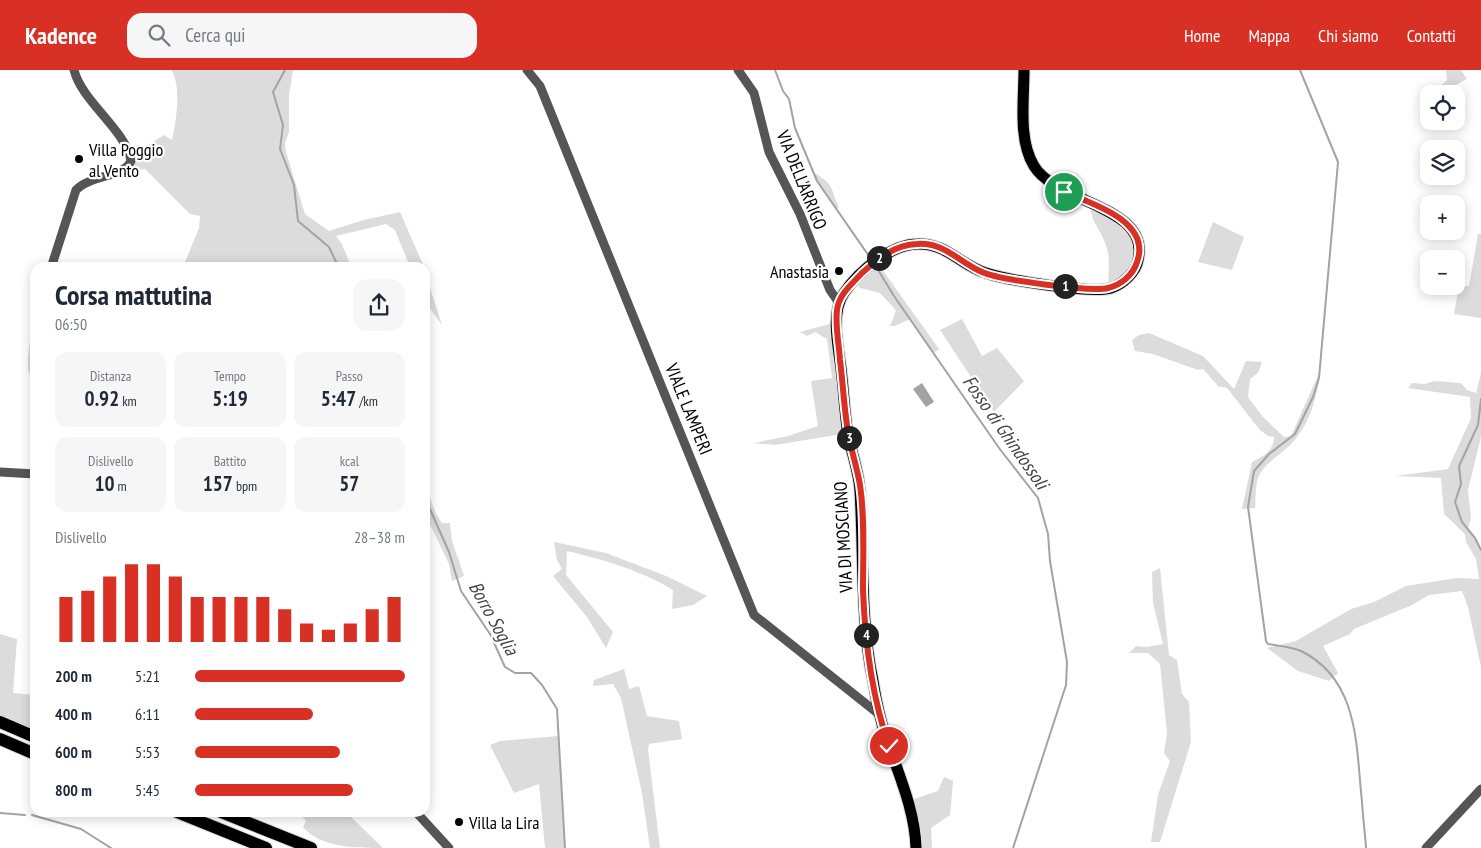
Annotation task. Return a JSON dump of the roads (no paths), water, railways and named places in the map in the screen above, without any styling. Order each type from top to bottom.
[{"type":"highway","points":[[0,722],[30,735]]},
{"type":"highway","points":[[0,739],[30,752]]},
{"type":"highway","points":[[189,817],[266,848]]},
{"type":"highway","points":[[234,817],[311,848]]},
{"type":"main road","points":[[839,302],[850,285],[873,264],[894,249],[919,244],[949,251],[983,273],[1088,290],[1111,288],[1129,276],[1138,260],[1139,250],[1133,233],[1122,218],[1112,211],[1064,192],[1035,168],[1026,143],[1024,70]]},
{"type":"main road","name":"VIA DI MOSCIANO","points":[[839,302],[837,328],[848,433],[860,487],[866,640],[880,715],[915,830],[916,848]]},
{"type":"street","points":[[53,262],[76,190],[86,182],[124,169],[131,161],[126,147],[79,83],[74,70]]},
{"type":"street","name":"VIALE LAMPERI","points":[[527,70],[540,86],[754,615],[880,715]]},
{"type":"street","name":"VIA DELL'ARRIGO","points":[[738,70],[754,93],[769,152],[800,214],[830,290],[839,302]]},
{"type":"street","points":[[0,472],[30,474]]},
{"type":"street","points":[[1426,848],[1481,790]]},
{"type":"street","points":[[421,817],[449,848]]},
{"type":"waterway","name":"Borro Soglia","points":[[285,70],[273,92],[283,125],[280,149],[294,185],[298,221],[329,247],[336,262]]},
{"type":"waterway","name":"Fosso di Ghindossoli","points":[[775,70],[783,91],[789,99],[795,128],[817,181],[871,259]]},
{"type":"waterway","points":[[1300,70],[1338,162],[1319,378],[1313,397],[1295,434],[1269,454],[1254,471],[1248,507],[1266,641],[1268,644],[1301,651],[1320,664],[1335,679],[1345,697],[1356,738],[1366,848]]},
{"type":"waterway","name":"Fosso di Ghindossoli","points":[[875,265],[894,296],[999,448],[1038,498],[1048,534],[1050,561],[1067,662],[1066,685],[1013,848]]},
{"type":"waterway","points":[[1481,399],[1478,425],[1459,466],[1461,484],[1455,502],[1462,522],[1475,538],[1481,550]]},
{"type":"waterway","name":"Borro Soglia","points":[[430,509],[449,552],[461,591],[490,634],[505,667],[515,673],[531,673],[542,685],[557,709],[565,848]]},
{"type":"waterway","points":[[0,813],[25,815]]},
{"type":"waterway","points":[[39,817],[81,829],[111,848]]},
{"type":"place","name":"Villa Poggio al Vento","points":[[79,159]]},
{"type":"place","name":"Anastasia","points":[[839,271]]},
{"type":"place","name":"Villa la Lira","points":[[459,822]]}]
